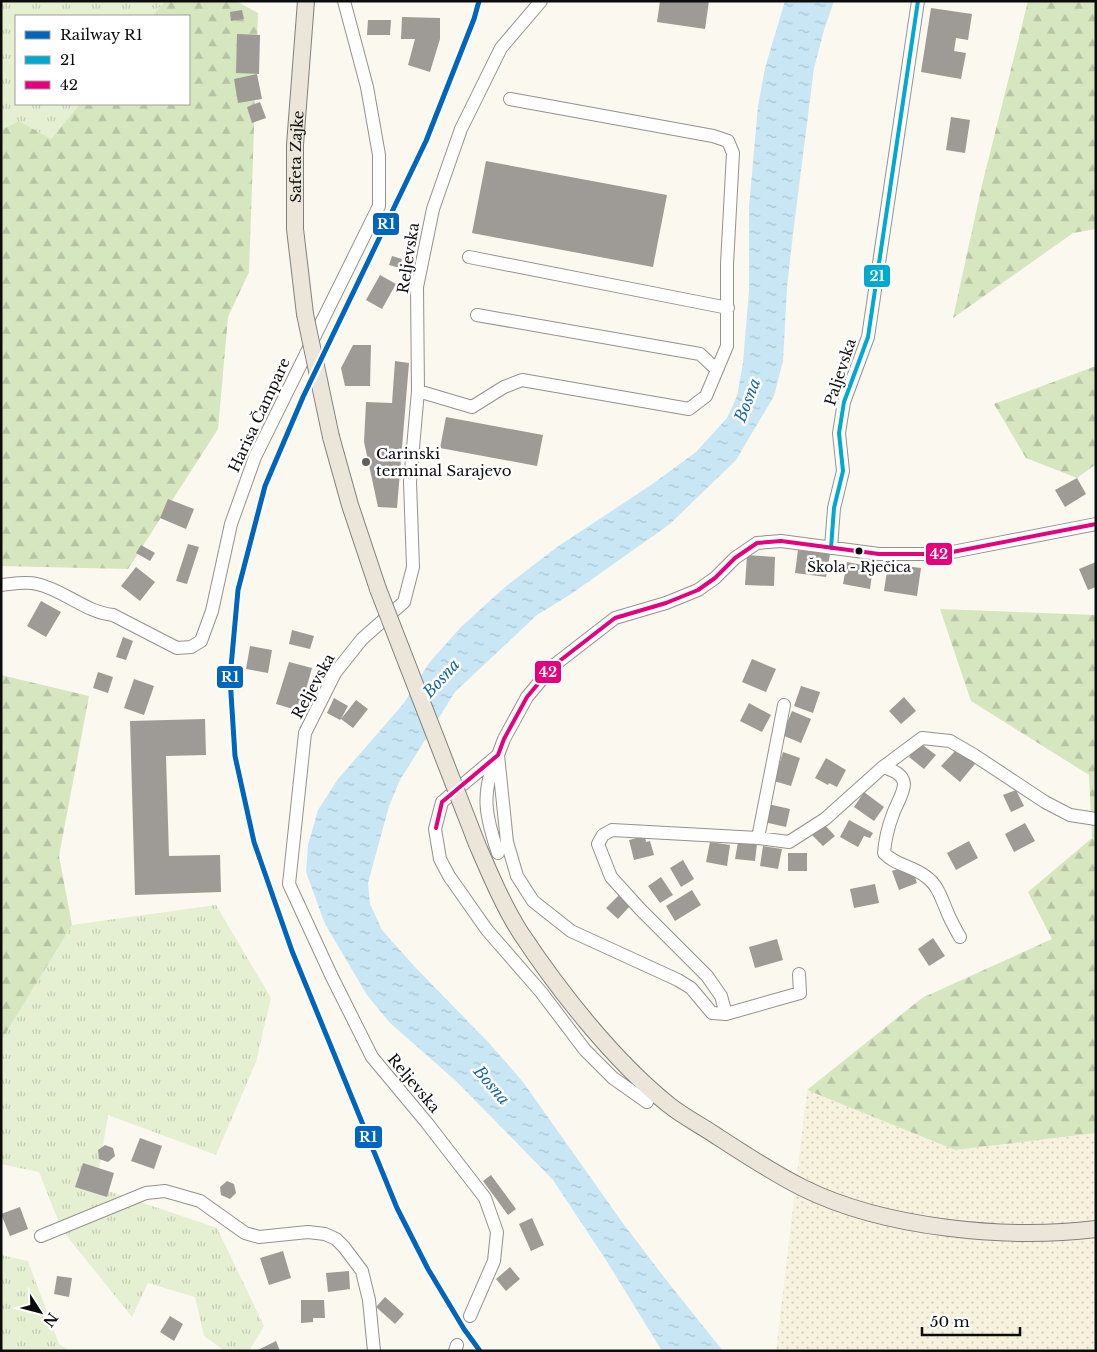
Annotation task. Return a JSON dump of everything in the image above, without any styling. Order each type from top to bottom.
[{"type":"main road","name":"Safeta Zajke","points":[[306,1],[295,145],[295,219],[306,314],[332,436],[350,506],[378,590],[477,844],[495,884],[520,931],[555,981],[597,1034],[669,1105],[752,1159],[804,1188],[886,1217],[933,1225],[996,1232],[1040,1233],[1096,1229]]},
{"type":"street","name":"Harisa Čampare","points":[[1,585],[35,583],[50,588],[102,614],[113,615],[177,648],[191,647],[201,641],[212,610],[232,524],[255,456],[379,206],[379,164],[376,135],[367,87],[344,1]]},
{"type":"street","name":"Reljevska","points":[[470,1316],[494,1261],[497,1232],[486,1198],[427,1122],[372,1058],[289,884],[305,733],[335,673],[362,639],[404,602],[413,567],[410,482],[418,391],[418,287],[433,209],[461,129],[501,48],[541,1]]},
{"type":"street","name":"Paljevska","points":[[831,548],[834,508],[843,471],[839,433],[844,402],[868,338],[918,1]]},
{"type":"street","points":[[418,391],[472,407],[504,387],[522,380],[689,409],[706,396],[727,346],[727,264],[733,152],[728,140],[510,99]]},
{"type":"street","points":[[469,257],[728,308]]},
{"type":"street","points":[[477,315],[700,354],[717,370]]},
{"type":"street","points":[[498,853],[488,824],[486,795],[491,770],[504,739],[527,697],[554,666],[615,618],[666,603],[698,590],[715,578],[735,558],[757,543],[782,541],[879,554],[942,554],[1096,524]]},
{"type":"street","points":[[758,838],[784,705]]},
{"type":"street","points":[[726,1014],[721,996],[707,976],[611,877],[598,844],[604,835],[612,830],[758,838],[789,842],[825,819],[883,767],[922,738],[950,741],[1045,802],[1070,815],[1096,819]]},
{"type":"street","points":[[498,755],[507,842],[518,876],[533,901],[571,931],[678,980],[691,988],[712,1013],[726,1014],[800,993],[799,974]]},
{"type":"street","points":[[498,755],[442,802],[435,829],[440,858],[449,876],[487,930],[541,992],[585,1050],[613,1078],[647,1102]]},
{"type":"street","points":[[883,767],[894,770],[901,776],[904,784],[885,840],[884,853],[889,859],[917,870],[930,879],[938,891],[960,937]]},
{"type":"street","points":[[41,1236],[146,1193],[165,1191],[200,1201],[245,1233],[259,1237],[308,1232],[325,1234],[336,1239],[344,1247],[362,1271],[369,1300],[374,1351]]},
{"type":"shaded area","points":[[807,1090],[955,1150],[1096,1133],[1096,1351],[776,1351]]},
{"type":"green space","points":[[1,1],[165,1],[153,15],[15,15],[15,105],[79,105],[51,139],[19,121],[1,130]]},
{"type":"green space","points":[[165,1],[236,1],[258,13],[249,272],[228,317],[218,429],[128,569],[1,566],[1,130],[19,121],[51,139],[79,105],[190,105],[190,15],[153,15]]},
{"type":"green space","points":[[1028,1],[1096,1],[1096,229],[1073,233],[953,318],[982,185]]},
{"type":"green space","points":[[1096,366],[1096,464],[1077,478],[1026,458],[994,404]]},
{"type":"green space","points":[[940,609],[1096,615],[1096,1133],[955,1150],[807,1090],[922,998],[1052,939],[1028,892],[1092,838],[1089,775],[971,701]]},
{"type":"green space","points":[[1,675],[89,696],[59,856],[72,925],[1,1041]]},
{"type":"green space","points":[[216,905],[271,998],[256,1062],[216,1155],[108,1115],[96,1187],[217,1228],[264,1326],[249,1351],[225,1351],[204,1336],[195,1297],[148,1283],[132,1317],[62,1230],[39,1172],[1,1164],[1,1041],[72,925]]},
{"type":"green space","points":[[1,1255],[28,1261],[59,1344],[70,1351],[1,1351]]},
{"type":"water","name":"Bosna","points":[[785,1],[834,1],[814,68],[787,287],[783,361],[774,396],[736,460],[670,524],[571,594],[537,615],[455,692],[400,780],[389,806],[368,883],[370,904],[382,930],[489,1043],[523,1082],[622,1222],[723,1351],[662,1351],[606,1260],[553,1180],[456,1081],[390,1023],[367,995],[325,924],[306,872],[308,845],[318,810],[338,779],[404,703],[429,663],[461,627],[505,587],[557,547],[651,485],[696,452],[727,418],[737,396],[743,363],[749,290],[749,207],[758,106],[765,68]]},
{"type":"building","points":[[660,1],[709,1],[705,29],[657,22]]},
{"type":"building","points":[[931,8],[972,14],[968,40],[956,38],[954,51],[966,53],[961,79],[921,72]]},
{"type":"building","points":[[242,10],[244,19],[231,21],[230,12]]},
{"type":"building","points":[[402,17],[440,18],[440,39],[430,72],[408,65],[415,39],[401,39]]},
{"type":"building","points":[[368,20],[391,20],[390,35],[367,35]]},
{"type":"building","points":[[237,34],[260,35],[259,74],[236,73]]},
{"type":"building","points":[[257,74],[262,99],[238,103],[234,79]]},
{"type":"building","points":[[260,102],[266,118],[252,123],[247,107]]},
{"type":"building","points":[[951,117],[970,120],[965,153],[946,150]]},
{"type":"building","points":[[486,161],[667,195],[653,267],[472,233]]},
{"type":"building","points":[[392,256],[402,259],[400,268],[389,265]]},
{"type":"building","points":[[380,275],[396,284],[382,309],[366,300]]},
{"type":"building","points":[[353,345],[371,345],[370,386],[345,386],[341,368]]},
{"type":"building","points":[[395,361],[409,363],[397,508],[378,507],[364,442],[366,402],[392,403]]},
{"type":"building","points":[[446,417],[543,435],[537,466],[440,448]]},
{"type":"building","points":[[1077,478],[1086,494],[1065,507],[1055,490]]},
{"type":"building","points":[[168,499],[194,509],[186,529],[160,518]]},
{"type":"building","points":[[188,544],[199,547],[187,584],[176,581]]},
{"type":"building","points":[[141,545],[155,553],[150,561],[136,553]]},
{"type":"building","points":[[798,550],[830,554],[826,577],[795,573]]},
{"type":"building","points":[[747,555],[775,557],[774,586],[745,585]]},
{"type":"building","points":[[847,562],[873,567],[870,589],[843,584]]},
{"type":"building","points":[[1096,562],[1096,587],[1088,590],[1079,569]]},
{"type":"building","points":[[888,564],[921,568],[917,596],[884,591]]},
{"type":"building","points":[[136,567],[155,582],[140,601],[121,586]]},
{"type":"building","points":[[41,601],[61,612],[46,637],[27,626]]},
{"type":"building","points":[[292,630],[314,636],[310,649],[289,644]]},
{"type":"building","points":[[123,637],[133,641],[126,660],[116,657]]},
{"type":"building","points":[[250,646],[272,650],[268,673],[246,669]]},
{"type":"building","points":[[752,659],[776,669],[766,692],[742,682]]},
{"type":"building","points":[[289,662],[312,668],[300,711],[276,704]]},
{"type":"building","points":[[98,672],[113,677],[108,693],[93,688]]},
{"type":"building","points":[[134,679],[154,686],[144,715],[124,708]]},
{"type":"building","points":[[801,686],[820,692],[813,713],[794,706]]},
{"type":"building","points":[[904,697],[916,711],[901,724],[889,711]]},
{"type":"building","points":[[334,698],[348,706],[340,720],[327,713]]},
{"type":"building","points":[[356,700],[368,709],[353,728],[341,719]]},
{"type":"building","points":[[749,703],[771,715],[762,732],[740,721]]},
{"type":"building","points":[[792,711],[811,719],[801,743],[782,735]]},
{"type":"building","points":[[205,719],[206,755],[166,756],[169,856],[220,855],[221,892],[135,895],[130,721]]},
{"type":"building","points":[[920,743],[936,755],[924,769],[909,757]]},
{"type":"building","points":[[957,749],[975,764],[960,782],[941,766]]},
{"type":"building","points":[[783,752],[800,758],[791,786],[774,781]]},
{"type":"building","points":[[826,758],[846,770],[837,787],[829,783],[828,785],[815,778]]},
{"type":"building","points":[[1016,790],[1024,806],[1011,812],[1003,795]]},
{"type":"building","points":[[864,792],[884,807],[874,821],[854,807]]},
{"type":"building","points":[[768,804],[790,809],[786,827],[764,822]]},
{"type":"building","points":[[849,820],[873,833],[870,838],[864,836],[858,847],[840,837]]},
{"type":"building","points":[[823,823],[835,836],[823,846],[811,834]]},
{"type":"building","points":[[1025,823],[1035,841],[1014,852],[1005,834]]},
{"type":"building","points":[[645,836],[646,842],[650,841],[654,855],[634,860],[629,840]]},
{"type":"building","points":[[969,841],[978,858],[956,870],[947,853]]},
{"type":"building","points":[[710,842],[730,845],[727,866],[706,862]]},
{"type":"building","points":[[738,842],[757,844],[755,861],[735,859]]},
{"type":"building","points":[[763,846],[782,849],[778,869],[760,866]]},
{"type":"building","points":[[788,853],[807,853],[807,871],[788,871]]},
{"type":"building","points":[[683,860],[694,879],[681,887],[670,868]]},
{"type":"building","points":[[904,867],[907,874],[913,872],[917,883],[899,890],[892,871]]},
{"type":"building","points":[[661,877],[673,895],[660,903],[648,886]]},
{"type":"building","points":[[875,884],[879,903],[854,908],[850,889]]},
{"type":"building","points":[[692,890],[701,905],[675,921],[666,906]]},
{"type":"building","points":[[619,895],[630,906],[618,919],[606,908]]},
{"type":"building","points":[[933,938],[945,956],[929,966],[918,949]]},
{"type":"building","points":[[777,939],[783,960],[755,968],[749,947]]},
{"type":"building","points":[[140,1138],[162,1146],[154,1169],[131,1161]]},
{"type":"building","points":[[105,1145],[113,1148],[115,1156],[108,1162],[99,1159],[98,1150]]},
{"type":"building","points":[[83,1163],[114,1173],[107,1197],[75,1187]]},
{"type":"building","points":[[491,1175],[516,1209],[508,1215],[483,1181]]},
{"type":"building","points":[[227,1181],[234,1184],[236,1193],[230,1199],[221,1195],[220,1187]]},
{"type":"building","points":[[20,1207],[28,1229],[10,1236],[1,1214]]},
{"type":"building","points":[[532,1218],[544,1245],[531,1251],[519,1224]]},
{"type":"building","points":[[283,1251],[291,1278],[269,1285],[260,1258]]},
{"type":"building","points":[[510,1267],[520,1279],[506,1291],[496,1279]]},
{"type":"building","points":[[349,1271],[350,1289],[328,1292],[326,1273]]},
{"type":"building","points":[[57,1276],[72,1278],[69,1297],[54,1294]]},
{"type":"building","points":[[385,1297],[404,1314],[395,1324],[376,1307]]},
{"type":"building","points":[[301,1300],[324,1300],[325,1318],[313,1318],[313,1322],[301,1323]]},
{"type":"building","points":[[170,1316],[183,1324],[174,1341],[160,1332]]},
{"type":"building","points":[[276,1341],[280,1351],[256,1351]]},
{"type":"rail line","name":"R1","points":[[479,1],[474,19],[426,141],[303,397],[265,486],[238,590],[230,678],[235,756],[254,842],[292,951],[397,1208],[428,1269],[464,1329],[480,1351]]},
{"type":"transit line","name":"21","points":[[831,548],[834,508],[843,471],[839,433],[844,402],[868,337],[918,1]]},
{"type":"transit line","name":"42","points":[[436,828],[442,802],[498,755],[504,739],[527,697],[553,666],[615,618],[666,603],[698,590],[715,578],[735,558],[757,543],[781,541],[879,554],[942,554],[1096,524]]},
{"type":"place","name":"Carinski terminal Sarajevo","points":[[366,462]]},
{"type":"place","name":"Škola - Rječica","points":[[859,551]]}]
